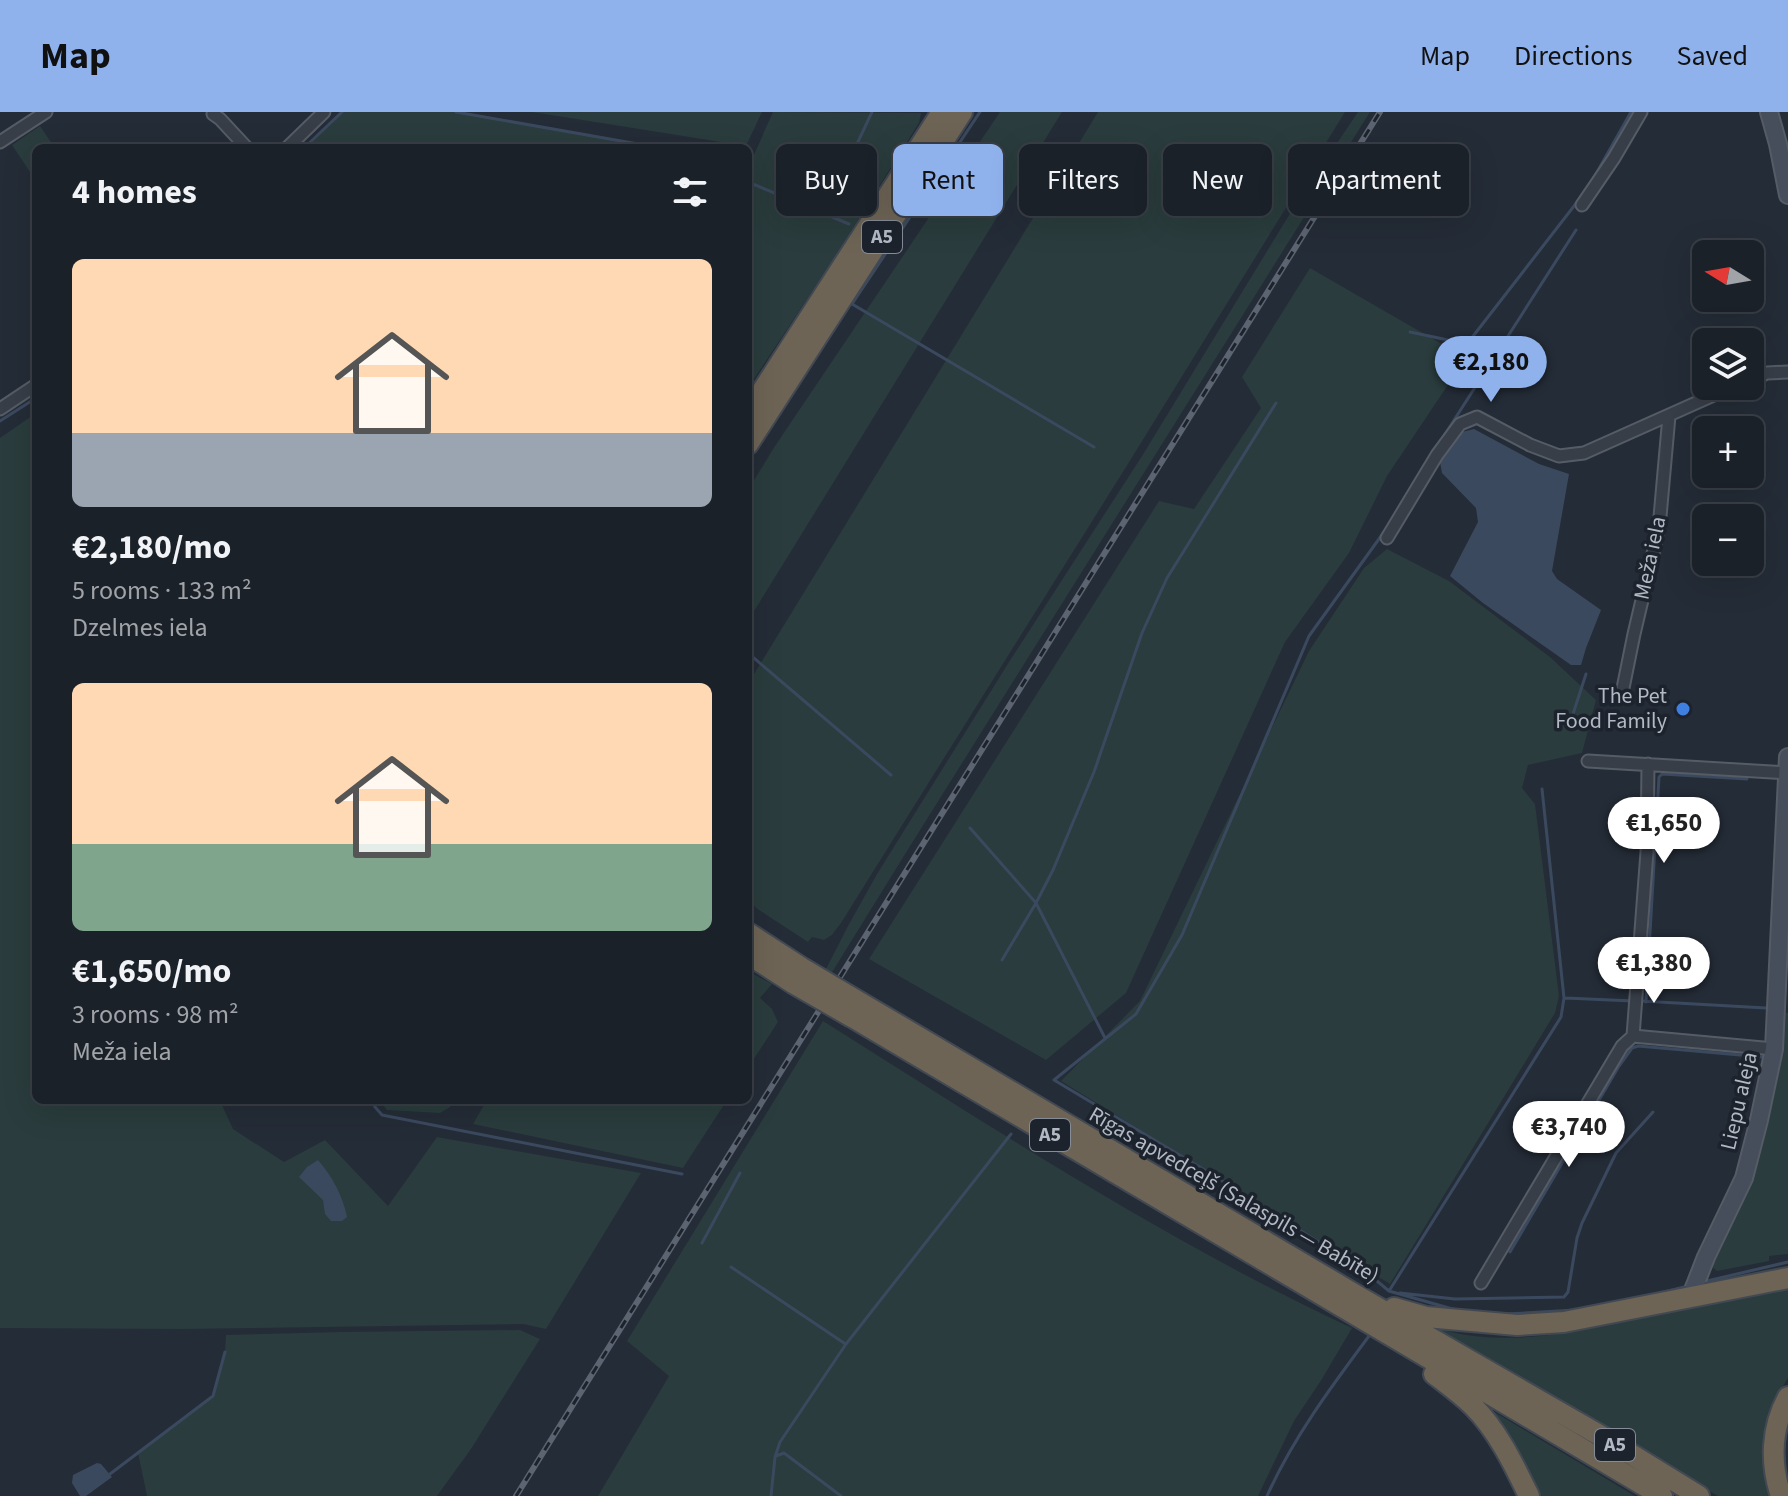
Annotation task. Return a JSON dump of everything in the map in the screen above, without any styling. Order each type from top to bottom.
[{"type":"highway","name":"A5","points":[[752,407],[942,112]]},
{"type":"highway","name":"A5","points":[[752,438],[962,112]]},
{"type":"highway","name":"Rīgas apvedceļš (Salaspils — Babīte)","points":[[752,936],[798,975]]},
{"type":"highway","name":"Rīgas apvedceļš (Salaspils — Babīte)","points":[[752,956],[798,975],[1388,1336],[1662,1496]]},
{"type":"highway","name":"Rīgas apvedceļš (Salaspils — Babīte)","points":[[856,1010],[1608,1440],[1699,1496]]},
{"type":"highway","points":[[1356,1295],[1426,1317],[1517,1325],[1564,1322],[1788,1278]]},
{"type":"highway","points":[[1388,1336],[1474,1406],[1512,1460],[1529,1496]]},
{"type":"highway","points":[[1781,1496],[1774,1469],[1774,1445],[1777,1423],[1788,1397]]},
{"type":"street","points":[[0,142],[46,112]]},
{"type":"street","points":[[291,144],[324,112]]},
{"type":"street","points":[[1582,205],[1641,112]]},
{"type":"street","points":[[1769,112],[1788,195]]},
{"type":"street","points":[[213,114],[243,144]]},
{"type":"street","points":[[1764,374],[1788,372]]},
{"type":"street","points":[[1,406],[32,387]]},
{"type":"street","points":[[1387,538],[1437,455],[1460,424],[1468,419],[1477,417],[1530,445],[1559,456],[1584,453],[1704,400]]},
{"type":"street","name":"Meža iela","points":[[1621,698],[1659,528],[1669,416]]},
{"type":"street","name":"Liepu aleja","points":[[1690,1298],[1744,1178],[1774,1049],[1788,757]]},
{"type":"street","points":[[1588,761],[1788,773]]},
{"type":"street","points":[[1481,1283],[1622,1046],[1633,1036],[1647,852],[1648,764]]},
{"type":"street","points":[[1633,1036],[1774,1049]]},
{"type":"shaded area","points":[[342,112],[456,112],[638,144],[308,144]]},
{"type":"shaded area","points":[[532,112],[762,112],[747,144]]},
{"type":"shaded area","points":[[773,112],[921,113],[919,123],[906,144],[893,144],[893,164],[877,190],[877,144],[776,144],[776,216],[860,216],[752,382],[752,159]]},
{"type":"shaded area","points":[[1000,112],[1062,112],[1042,144],[1019,144],[1019,182],[1003,208],[1003,144],[978,144]]},
{"type":"shaded area","points":[[1098,112],[1345,112],[1325,144],[1288,144],[1288,204],[841,923],[824,940],[812,937],[808,942],[752,904],[752,677],[1034,216],[1147,216],[1147,144],[1078,144]]},
{"type":"shaded area","points":[[1358,112],[1370,112],[1350,144],[1336,144]]},
{"type":"shaded area","points":[[40,126],[52,144],[32,144],[32,175],[12,145]]},
{"type":"shaded area","points":[[930,216],[998,216],[752,615],[752,483]]},
{"type":"shaded area","points":[[1289,216],[1305,216],[831,974],[825,971],[877,874],[1142,456]]},
{"type":"shaded area","points":[[1310,268],[1466,358],[1387,476],[1349,553],[1285,642],[1126,993],[1046,1060],[869,959],[1159,501],[1194,509],[1261,408],[1242,377]]},
{"type":"shaded area","points":[[32,416],[32,1104],[221,1104],[233,1129],[284,1162],[325,1140],[388,1206],[437,1137],[641,1173],[546,1329],[523,1324],[0,1328],[0,438]]},
{"type":"shaded area","points":[[1387,549],[1449,581],[1550,657],[1596,700],[1582,753],[1528,765],[1522,788],[1535,804],[1559,996],[1555,1013],[1390,1284],[1061,1081],[1140,1001],[1309,651],[1364,568]]},
{"type":"shaded area","points":[[752,973],[772,984],[760,998],[772,1009],[778,1022],[752,1062]]},
{"type":"shaded area","points":[[1785,1013],[1788,1013],[1788,1254],[1769,1256],[1769,1261],[1717,1271],[1712,1267],[1732,1224],[1764,1133],[1776,1087]]},
{"type":"shaded area","points":[[823,1021],[1149,1222],[1283,1295],[1352,1328],[1294,1421],[1258,1496],[598,1496],[669,1376],[627,1341]]},
{"type":"shaded area","points":[[382,1104],[452,1104],[440,1113],[387,1110]]},
{"type":"shaded area","points":[[485,1104],[724,1104],[683,1168],[473,1124]]},
{"type":"shaded area","points":[[1788,1285],[1788,1378],[1780,1391],[1774,1496],[1718,1496],[1422,1323],[1480,1337],[1540,1336],[1599,1327]]},
{"type":"shaded area","points":[[520,1330],[540,1339],[471,1449],[437,1496],[147,1496],[138,1453],[213,1396],[225,1352],[226,1335]]},
{"type":"shaded area","points":[[1486,1407],[1635,1496],[1538,1496]]},
{"type":"water","points":[[1474,429],[1539,464],[1569,474],[1552,571],[1557,579],[1601,610],[1581,665],[1571,665],[1450,576],[1478,522],[1476,508],[1442,473],[1440,462],[1462,432]]},
{"type":"water","points":[[318,1160],[343,1201],[347,1217],[342,1221],[331,1221],[325,1214],[323,1200],[299,1177]]},
{"type":"water","points":[[97,1463],[112,1477],[86,1496],[80,1496],[72,1483],[73,1475]]},
{"type":"waterway","points":[[308,144],[342,112]]},
{"type":"waterway","points":[[456,112],[638,144]]},
{"type":"waterway","points":[[857,144],[872,112]]},
{"type":"waterway","points":[[980,112],[852,304],[1094,447]]},
{"type":"waterway","points":[[1410,332],[1467,344],[1588,188],[1631,112]]},
{"type":"waterway","points":[[752,184],[849,224]]},
{"type":"waterway","points":[[1440,442],[1576,230]]},
{"type":"waterway","points":[[0,421],[32,401]]},
{"type":"waterway","points":[[1002,960],[1053,870],[1094,772],[1142,633],[1167,578],[1276,403]]},
{"type":"waterway","points":[[1384,532],[1309,636],[1182,935],[1136,1014],[1054,1080],[1365,1271],[1389,1291],[1456,1310]]},
{"type":"waterway","points":[[752,656],[891,775]]},
{"type":"waterway","points":[[1573,714],[1586,674]]},
{"type":"waterway","points":[[1646,1002],[1659,777],[1662,774],[1747,779]]},
{"type":"waterway","points":[[1389,1291],[1561,1017],[1564,998],[1542,789]]},
{"type":"waterway","points":[[970,828],[1036,903],[1105,1038]]},
{"type":"waterway","points":[[1565,998],[1633,1001]]},
{"type":"waterway","points":[[1641,1001],[1766,1008]]},
{"type":"waterway","points":[[1510,1252],[1632,1048],[1638,1046],[1763,1057]]},
{"type":"waterway","points":[[374,1104],[382,1115],[682,1174]]},
{"type":"waterway","points":[[1400,1293],[1455,1299],[1564,1297],[1568,1292],[1582,1223],[1616,1153],[1653,1112]]},
{"type":"waterway","points":[[771,1496],[775,1457],[780,1442],[846,1344],[1011,1134]]},
{"type":"waterway","points":[[702,1243],[740,1173]]},
{"type":"waterway","points":[[1707,1281],[1788,1262]]},
{"type":"waterway","points":[[731,1267],[844,1343]]},
{"type":"waterway","points":[[1657,1294],[1684,1287]]},
{"type":"waterway","points":[[1507,1314],[1575,1310]]},
{"type":"waterway","points":[[1267,1496],[1301,1433],[1369,1336]]},
{"type":"waterway","points":[[110,1474],[213,1396],[225,1352]]},
{"type":"waterway","points":[[776,1456],[784,1453],[841,1496]]},
{"type":"railway","points":[[516,1496],[1380,112]]},
{"type":"place","name":"The Pet Food Family","points":[[1683,709]]}]
